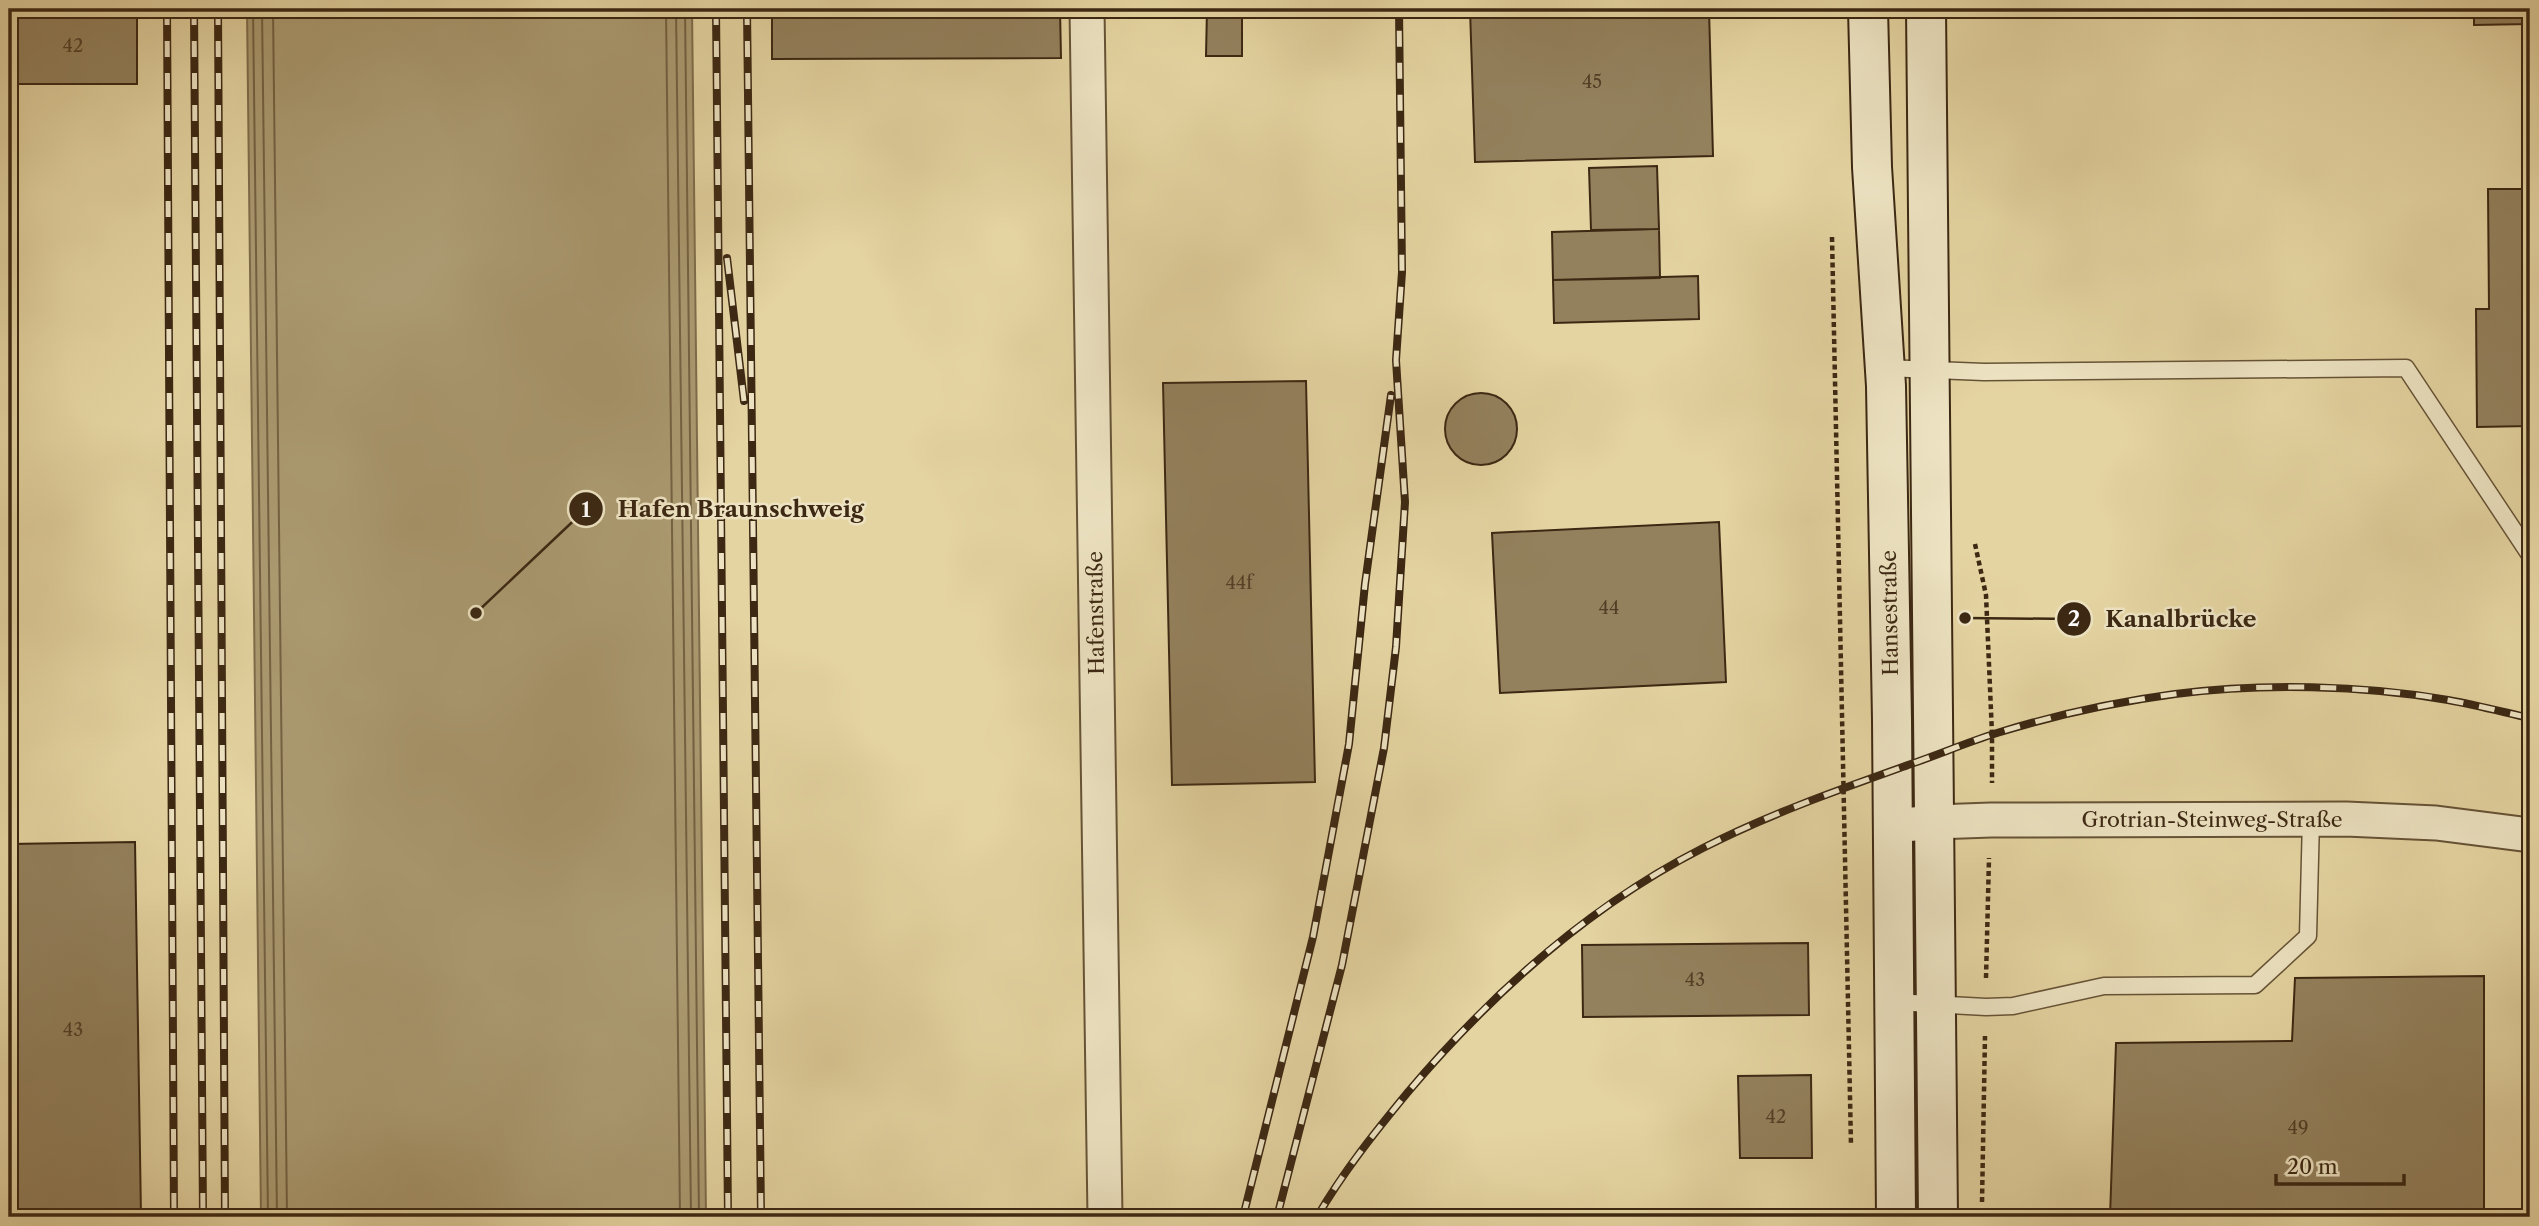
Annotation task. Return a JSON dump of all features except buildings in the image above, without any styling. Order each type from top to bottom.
[{"type":"main road","name":"Hansestraße","points":[[1868,9],[1872,167],[1885,368],[1896,1217]]},
{"type":"main road","name":"Hansestraße","points":[[1926,9],[1938,1217]]},
{"type":"street","name":"Hafenstraße","points":[[1087,9],[1105,1217]]},
{"type":"street","name":"Grotrian-Steinweg-Straße","points":[[1893,826],[1935,822],[2311,819],[2436,823],[2530,835]]},
{"type":"lane","points":[[1885,368],[1998,372],[2406,368],[2530,555]]},
{"type":"lane","points":[[1894,1002],[2013,1006],[2104,986],[2255,985],[2308,936],[2311,819]]},
{"type":"path","points":[[1832,226],[1851,1148]]},
{"type":"water","points":[[247,9],[692,9],[706,1217],[261,1217]]},
{"type":"railway","points":[[167,9],[174,1217]]},
{"type":"railway","points":[[194,9],[203,1217]]},
{"type":"railway","points":[[218,9],[225,1217]]},
{"type":"railway","points":[[716,9],[728,1217]]},
{"type":"railway","points":[[747,9],[761,1217]]},
{"type":"railway","points":[[1277,1217],[1342,965],[1384,748],[1396,647],[1405,502],[1396,360],[1402,272],[1399,9]]},
{"type":"railway","points":[[727,258],[744,401]]},
{"type":"railway","points":[[1243,1217],[1313,937],[1349,744],[1365,584],[1391,395]]},
{"type":"railway","points":[[1317,1217],[1349,1168],[1408,1092],[1473,1021],[1543,955],[1581,925],[1660,871],[1779,813],[1997,733],[2085,710],[2175,694],[2277,687],[2382,691],[2448,700],[2530,718]]},
{"type":"place","name":"Hafen Braunschweig","points":[[476,613]]},
{"type":"place","name":"Kanalbrücke","points":[[1965,618]]}]
